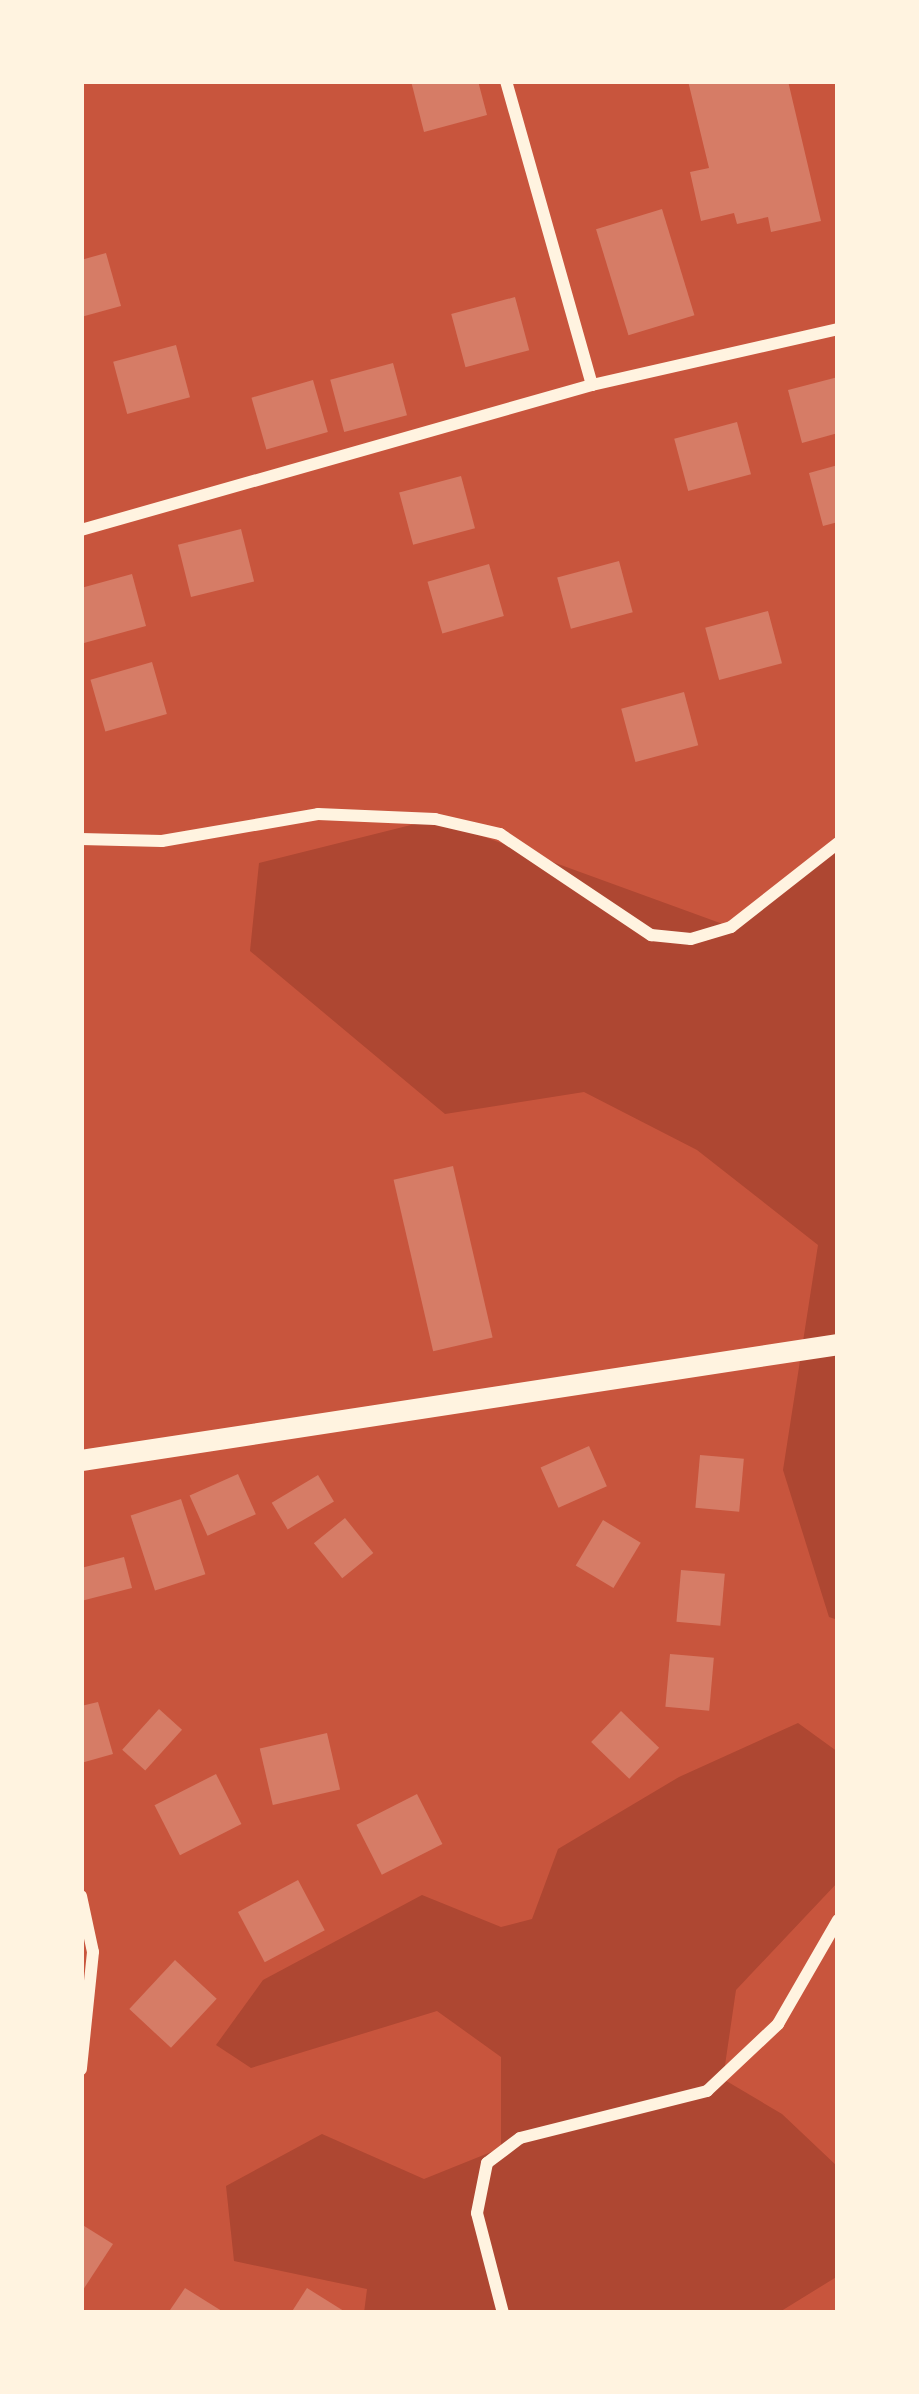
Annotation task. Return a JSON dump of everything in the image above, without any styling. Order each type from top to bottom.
[{"type":"street","points":[[506,81],[592,385]]},
{"type":"street","points":[[81,530],[592,385],[838,329]]},
{"type":"street","points":[[81,839],[162,841],[318,814],[434,818],[500,834],[651,935],[691,939],[731,927],[838,843]]},
{"type":"street","points":[[81,1460],[838,1344]]},
{"type":"street","points":[[81,1896],[93,1952],[81,2068]]},
{"type":"street","points":[[503,2313],[477,2213],[487,2163],[520,2138],[707,2091],[778,2024],[838,1921]]},
{"type":"shaded area","points":[[435,819],[731,927],[838,843],[838,1620],[829,1617],[783,1470],[818,1245],[697,1150],[584,1092],[445,1114],[250,951],[259,863]]},
{"type":"shaded area","points":[[798,1723],[838,1752],[838,1882],[736,1990],[723,2079],[782,2114],[838,2167],[838,2276],[778,2313],[364,2313],[367,2289],[234,2261],[226,2186],[322,2134],[424,2179],[501,2148],[501,2057],[437,2011],[251,2068],[216,2045],[263,1980],[422,1895],[501,1927],[532,1919],[558,1849],[679,1777]]},
{"type":"building","points":[[411,81],[478,81],[487,115],[424,132]]},
{"type":"building","points":[[688,81],[788,81],[821,221],[771,232],[768,217],[737,224],[734,213],[701,221],[690,172],[709,168]]},
{"type":"building","points":[[662,209],[694,315],[628,335],[596,229]]},
{"type":"building","points":[[106,253],[121,306],[81,317],[81,260]]},
{"type":"building","points":[[515,297],[529,350],[465,367],[451,314]]},
{"type":"building","points":[[176,345],[190,397],[127,414],[113,362]]},
{"type":"building","points":[[393,363],[407,415],[344,432],[330,380]]},
{"type":"building","points":[[838,377],[838,433],[802,443],[788,390]]},
{"type":"building","points":[[313,380],[328,432],[266,450],[251,398]]},
{"type":"building","points":[[737,422],[751,474],[688,491],[674,439]]},
{"type":"building","points":[[838,465],[838,522],[823,526],[809,473]]},
{"type":"building","points":[[461,476],[475,528],[413,545],[399,493]]},
{"type":"building","points":[[241,529],[254,581],[191,597],[178,545]]},
{"type":"building","points":[[619,561],[633,612],[571,629],[557,578]]},
{"type":"building","points":[[489,564],[504,616],[442,634],[427,582]]},
{"type":"building","points":[[132,574],[146,626],[84,643],[81,588]]},
{"type":"building","points":[[768,611],[782,663],[719,680],[705,628]]},
{"type":"building","points":[[152,662],[167,714],[105,732],[90,680]]},
{"type":"building","points":[[684,692],[698,745],[635,762],[621,709]]},
{"type":"building","points":[[453,1166],[493,1337],[433,1351],[394,1180]]},
{"type":"building","points":[[589,1446],[607,1486],[558,1508],[541,1468]]},
{"type":"building","points":[[700,1455],[744,1459],[739,1512],[695,1508]]},
{"type":"building","points":[[238,1474],[256,1514],[207,1536],[190,1496]]},
{"type":"building","points":[[318,1475],[334,1502],[288,1529],[272,1503]]},
{"type":"building","points":[[181,1499],[205,1574],[155,1591],[131,1515]]},
{"type":"building","points":[[345,1518],[373,1553],[342,1578],[314,1543]]},
{"type":"building","points":[[603,1520],[641,1543],[613,1588],[576,1565]]},
{"type":"building","points":[[124,1557],[132,1588],[81,1601],[81,1568]]},
{"type":"building","points":[[681,1570],[725,1574],[720,1626],[676,1622]]},
{"type":"building","points":[[670,1654],[714,1658],[709,1711],[665,1707]]},
{"type":"building","points":[[98,1702],[113,1754],[81,1763],[81,1706]]},
{"type":"building","points":[[159,1709],[182,1730],[145,1771],[122,1750]]},
{"type":"building","points":[[621,1711],[659,1748],[629,1779],[591,1742]]},
{"type":"building","points":[[327,1733],[340,1790],[273,1805],[260,1749]]},
{"type":"building","points":[[216,1774],[241,1824],[180,1855],[155,1805]]},
{"type":"building","points":[[417,1794],[442,1844],[382,1875],[356,1825]]},
{"type":"building","points":[[298,1880],[325,1930],[265,1962],[238,1912]]},
{"type":"building","points":[[175,1960],[217,1999],[171,2048],[129,2009]]},
{"type":"building","points":[[81,2224],[113,2244],[81,2293]]},
{"type":"building","points":[[185,2288],[225,2313],[168,2313]]},
{"type":"building","points":[[307,2288],[347,2313],[291,2313]]}]
